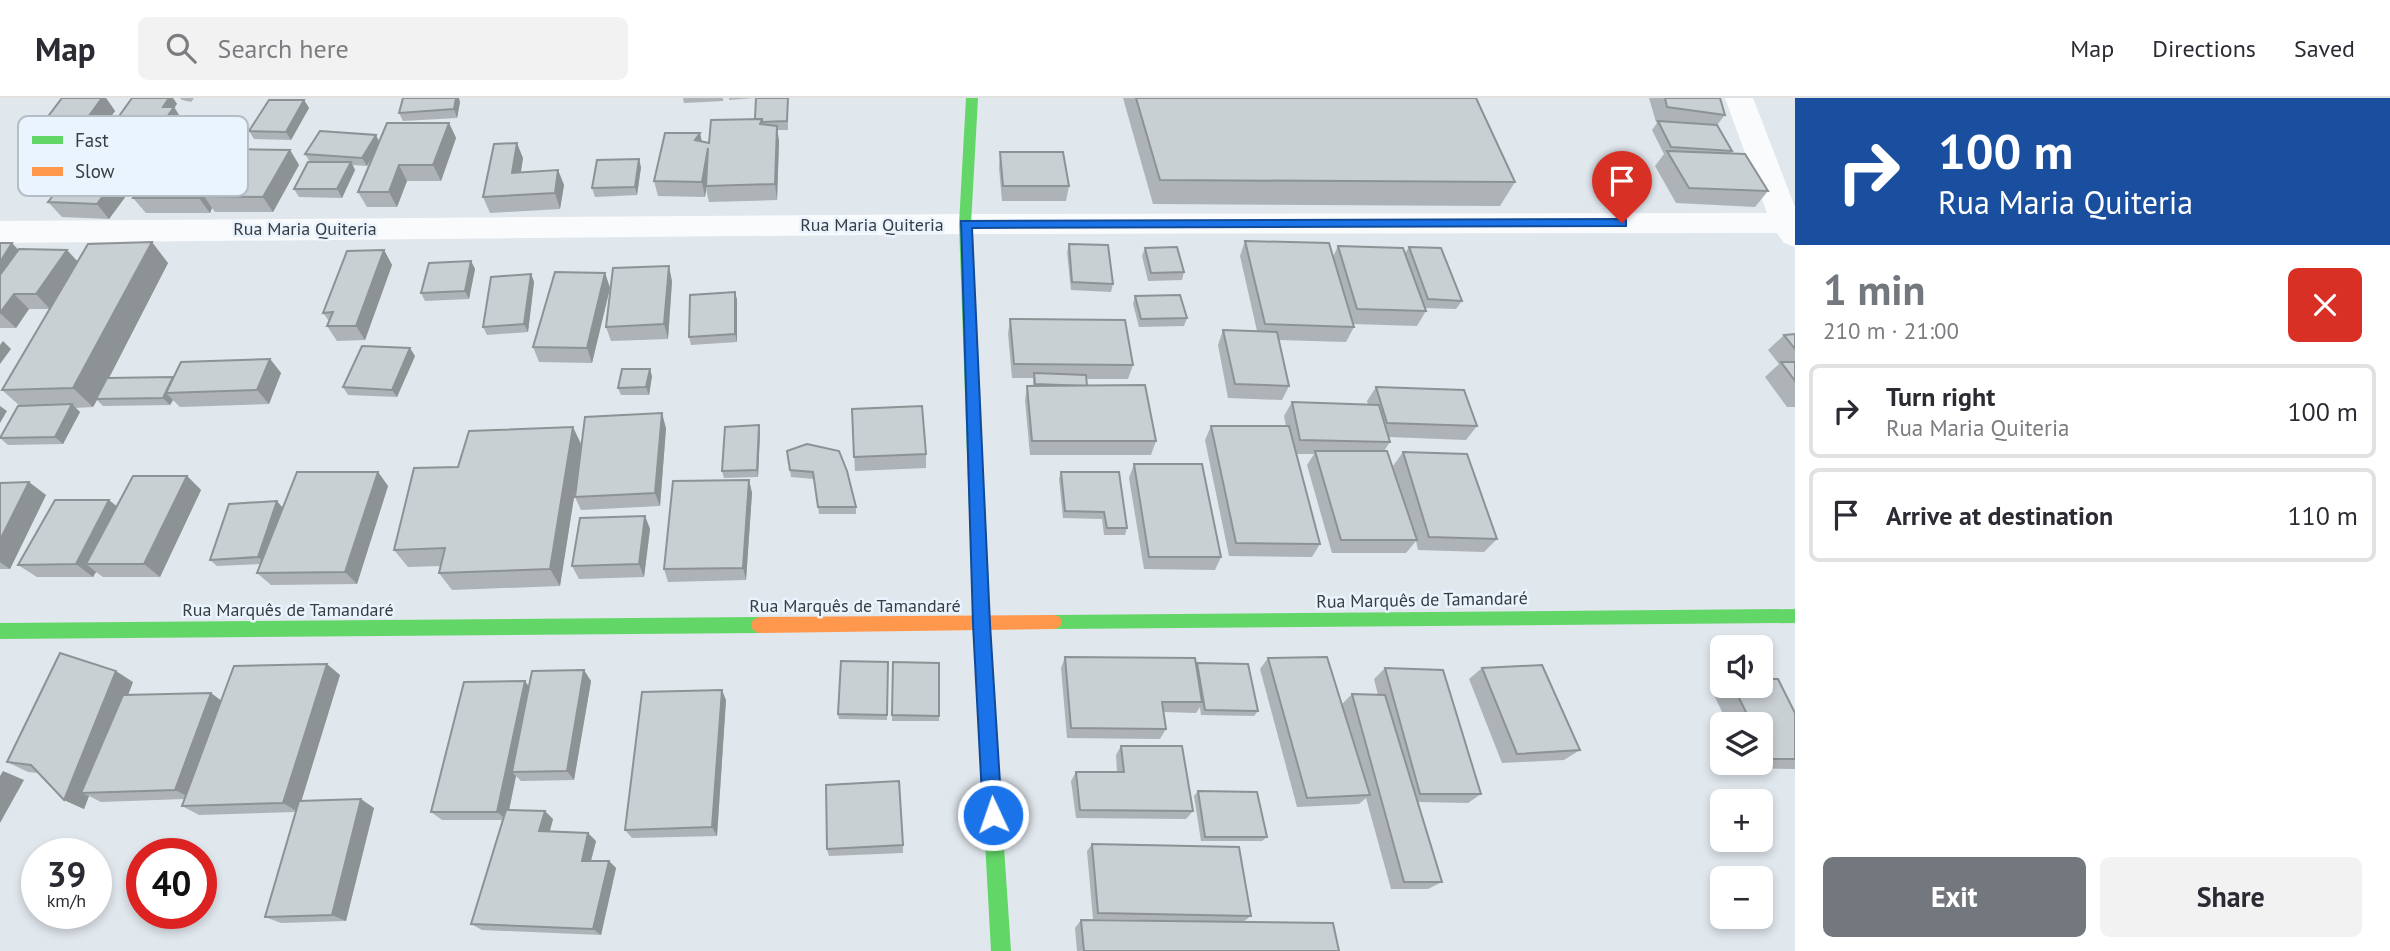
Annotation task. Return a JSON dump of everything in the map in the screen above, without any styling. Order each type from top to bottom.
[{"type":"street","points":[[972,98],[965,224],[981,624],[1001,951]]},
{"type":"street","points":[[1739,98],[1790,229]]},
{"type":"street","name":"Rua Maria Quiteria","points":[[0,232],[965,224],[1790,229]]},
{"type":"street","name":"Rua Marquês de Tamandaré","points":[[0,631],[1795,616]]},
{"type":"building","points":[[62,98],[102,98],[89,116],[48,116]]},
{"type":"building","points":[[132,98],[169,98],[163,107],[174,107],[168,116],[119,116]]},
{"type":"building","points":[[403,98],[456,98],[454,109],[399,113]]},
{"type":"building","points":[[756,98],[788,98],[787,121],[762,122],[762,119],[755,119]]},
{"type":"building","points":[[1136,98],[1476,98],[1515,182],[1160,180]]},
{"type":"building","points":[[1665,98],[1720,98],[1725,115],[1667,107]]},
{"type":"building","points":[[269,100],[304,100],[286,132],[249,131]]},
{"type":"building","points":[[762,119],[760,124],[777,126],[775,184],[706,186],[708,148],[702,182],[654,181],[665,133],[700,133],[695,140],[709,143],[711,120]]},
{"type":"building","points":[[1658,121],[1717,125],[1732,151],[1671,147]]},
{"type":"building","points":[[387,123],[449,123],[433,165],[399,165],[389,192],[358,192]]},
{"type":"building","points":[[320,131],[376,135],[362,158],[305,154]]},
{"type":"building","points":[[517,143],[512,173],[558,170],[555,193],[483,197],[494,144]]},
{"type":"building","points":[[248,149],[290,150],[263,197],[204,196],[248,196]]},
{"type":"building","points":[[1667,151],[1745,154],[1768,191],[1689,188]]},
{"type":"building","points":[[1000,152],[1063,152],[1069,186],[1003,186]]},
{"type":"building","points":[[639,159],[635,187],[592,188],[597,160]]},
{"type":"building","points":[[308,162],[351,162],[337,189],[294,189]]},
{"type":"building","points":[[53,196],[103,196],[97,204],[48,202]]},
{"type":"building","points":[[134,196],[200,196],[199,198],[133,198]]},
{"type":"building","points":[[1245,241],[1329,243],[1354,327],[1265,324]]},
{"type":"building","points":[[152,242],[73,388],[2,390],[88,244]]},
{"type":"building","points":[[0,243],[12,243],[0,262]]},
{"type":"building","points":[[1069,244],[1108,245],[1113,284],[1072,282]]},
{"type":"building","points":[[1338,246],[1403,248],[1426,311],[1357,309]]},
{"type":"building","points":[[1177,247],[1184,272],[1151,273],[1145,248]]},
{"type":"building","points":[[1409,247],[1441,248],[1462,301],[1428,299]]},
{"type":"building","points":[[19,249],[67,250],[36,294],[14,294],[0,313],[0,275]]},
{"type":"building","points":[[384,250],[356,326],[327,326],[333,312],[323,313],[347,251]]},
{"type":"building","points":[[471,261],[465,291],[421,293],[429,263]]},
{"type":"building","points":[[669,266],[664,324],[606,327],[613,268]]},
{"type":"building","points":[[555,272],[605,273],[587,348],[533,347]]},
{"type":"building","points":[[531,274],[524,324],[483,327],[491,277]]},
{"type":"building","points":[[735,292],[735,334],[689,337],[690,295]]},
{"type":"building","points":[[1180,295],[1187,318],[1141,319],[1135,296]]},
{"type":"building","points":[[1010,319],[1125,320],[1133,365],[1014,364]]},
{"type":"building","points":[[1223,330],[1277,332],[1289,386],[1235,384]]},
{"type":"building","points":[[1795,334],[1795,349],[1784,335]]},
{"type":"building","points":[[362,346],[410,348],[392,390],[343,387]]},
{"type":"building","points":[[270,359],[257,390],[166,393],[181,362]]},
{"type":"building","points":[[1781,362],[1795,362],[1795,381]]},
{"type":"building","points":[[622,369],[650,369],[646,387],[618,388]]},
{"type":"building","points":[[1034,373],[1086,375],[1087,386],[1035,384]]},
{"type":"building","points":[[173,377],[163,398],[96,399],[107,378]]},
{"type":"building","points":[[1145,385],[1156,441],[1032,441],[1027,386]]},
{"type":"building","points":[[1376,387],[1464,390],[1477,426],[1387,423]]},
{"type":"building","points":[[1292,402],[1379,405],[1390,442],[1300,440]]},
{"type":"building","points":[[72,404],[55,437],[0,438],[18,406]]},
{"type":"building","points":[[922,406],[926,454],[854,457],[852,409]]},
{"type":"building","points":[[662,413],[655,493],[575,497],[585,417]]},
{"type":"building","points":[[759,425],[757,470],[722,471],[725,427]]},
{"type":"building","points":[[1211,426],[1289,426],[1320,544],[1236,543]]},
{"type":"building","points":[[573,427],[550,569],[439,573],[445,548],[394,550],[414,468],[458,467],[469,431]]},
{"type":"building","points":[[807,444],[839,451],[856,507],[818,507],[813,472],[790,470],[787,451]]},
{"type":"building","points":[[1315,451],[1387,451],[1417,540],[1341,540]]},
{"type":"building","points":[[1403,452],[1467,454],[1497,539],[1429,537]]},
{"type":"building","points":[[1134,464],[1202,464],[1221,557],[1149,557]]},
{"type":"building","points":[[297,472],[378,472],[345,572],[257,573]]},
{"type":"building","points":[[1061,472],[1119,472],[1127,528],[1107,528],[1104,512],[1065,511]]},
{"type":"building","points":[[133,476],[187,476],[144,564],[86,564]]},
{"type":"building","points":[[749,480],[743,568],[664,569],[673,481]]},
{"type":"building","points":[[29,482],[0,540],[0,483]]},
{"type":"building","points":[[55,500],[109,500],[76,564],[18,565]]},
{"type":"building","points":[[277,501],[258,557],[210,560],[229,504]]},
{"type":"building","points":[[645,516],[639,564],[572,566],[580,518]]},
{"type":"building","points":[[60,653],[116,671],[64,800],[31,765],[7,762]]},
{"type":"building","points":[[1065,657],[1195,658],[1202,702],[1162,702],[1166,729],[1071,728]]},
{"type":"building","points":[[1327,657],[1370,795],[1307,798],[1268,658]]},
{"type":"building","points":[[841,661],[888,662],[887,715],[838,714]]},
{"type":"building","points":[[893,662],[939,663],[939,716],[892,715]]},
{"type":"building","points":[[1197,663],[1248,664],[1258,711],[1205,710]]},
{"type":"building","points":[[327,664],[283,803],[182,806],[234,666]]},
{"type":"building","points":[[1542,665],[1580,750],[1517,754],[1482,668]]},
{"type":"building","points":[[1385,668],[1443,670],[1481,794],[1420,794]]},
{"type":"building","points":[[584,670],[567,771],[512,772],[532,671]]},
{"type":"building","points":[[1773,679],[1778,679],[1795,713],[1795,759],[1773,759],[1773,712],[1746,712],[1739,698],[1773,698]]},
{"type":"building","points":[[525,681],[497,812],[431,812],[464,682]]},
{"type":"building","points":[[722,690],[712,827],[625,830],[642,692]]},
{"type":"building","points":[[211,693],[175,790],[81,793],[123,695]]},
{"type":"building","points":[[1352,694],[1385,695],[1442,882],[1404,882]]},
{"type":"building","points":[[1121,746],[1182,746],[1193,811],[1080,810],[1076,772],[1124,772]]},
{"type":"building","points":[[899,781],[903,845],[827,849],[826,785]]},
{"type":"building","points":[[1198,791],[1257,792],[1267,837],[1205,837]]},
{"type":"building","points":[[361,799],[332,915],[265,917],[299,801]]},
{"type":"building","points":[[506,810],[545,811],[539,831],[588,833],[582,861],[609,861],[593,929],[471,924]]},
{"type":"building","points":[[1092,844],[1239,847],[1251,916],[1098,913]]},
{"type":"building","points":[[1081,920],[1333,923],[1339,951],[1084,951]]},
{"type":"traffic: fast","points":[[972,98],[965,224],[981,624],[1001,951]]},
{"type":"traffic: fast","points":[[1054,622],[1795,616]]},
{"type":"traffic: fast","points":[[0,631],[759,625]]},
{"type":"traffic: slow","points":[[759,625],[1054,622]]},
{"type":"route","points":[[993,815],[981,624],[965,224],[1622,223]]}]
